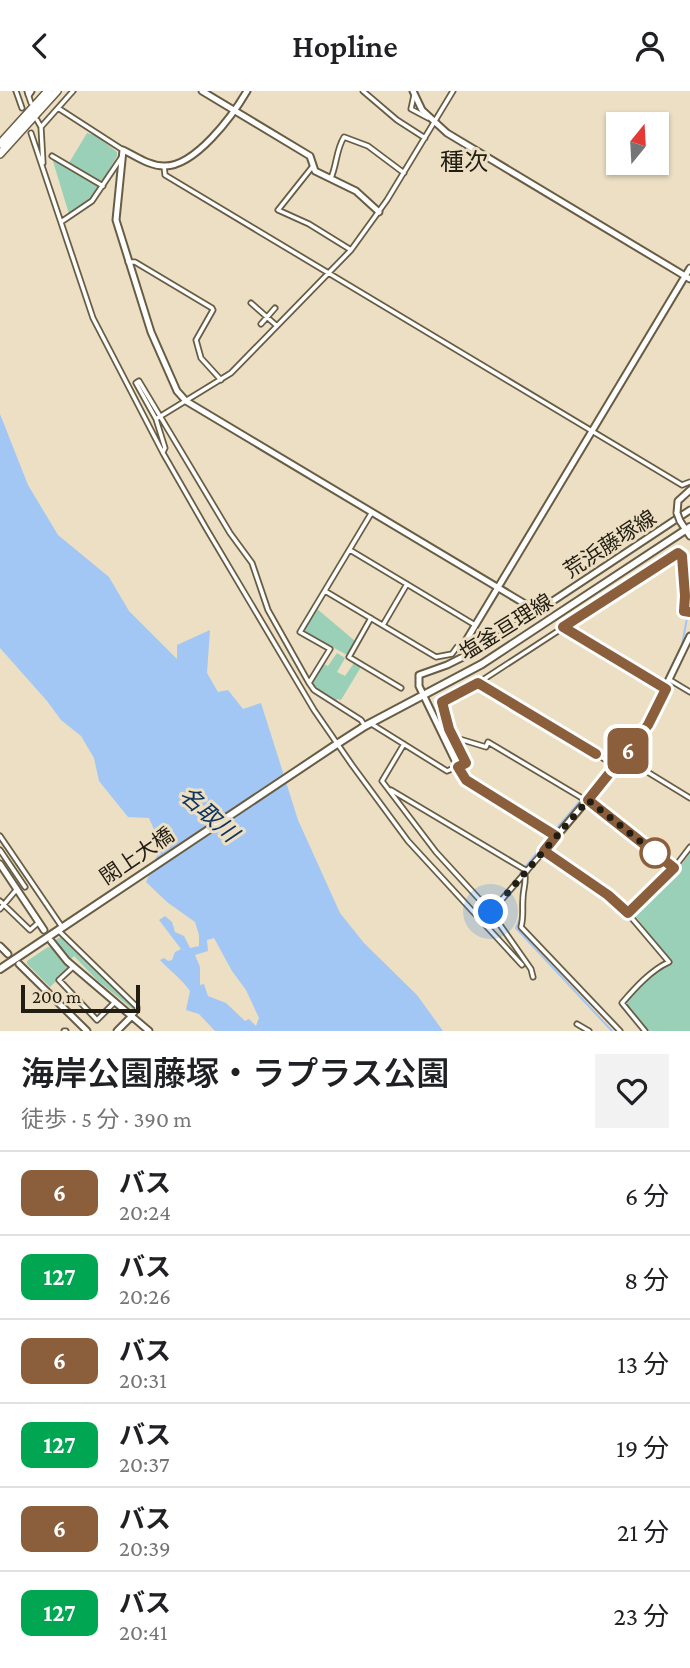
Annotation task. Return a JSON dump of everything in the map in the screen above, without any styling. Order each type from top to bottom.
[{"type":"highway","points":[[0,144],[27,126],[48,91]]},
{"type":"highway","points":[[0,154],[57,91]]},
{"type":"main road","name":"塩釜亘理線","points":[[335,745],[482,664],[689,530]]},
{"type":"main road","name":"閖上大橋","points":[[61,927],[335,745]]},
{"type":"main road","points":[[0,968],[61,927]]},
{"type":"street","points":[[16,91],[22,108]]},
{"type":"street","points":[[41,127],[73,91]]},
{"type":"street","points":[[202,91],[310,156],[315,171],[356,191],[379,212]]},
{"type":"street","points":[[58,109],[123,152],[164,166],[178,163],[195,153],[217,132],[247,91]]},
{"type":"street","points":[[363,91],[397,120],[425,138]]},
{"type":"street","points":[[158,418],[231,373],[351,250],[379,212],[425,138],[432,121],[453,91]]},
{"type":"street","points":[[29,92],[32,103]]},
{"type":"street","points":[[414,93],[422,110],[432,121],[688,278]]},
{"type":"street","points":[[37,120],[41,127],[43,168]]},
{"type":"street","points":[[27,126],[93,318],[163,453],[314,711],[335,745],[408,841],[522,965]]},
{"type":"street","points":[[331,178],[338,145],[344,137],[368,146],[404,173]]},
{"type":"street","points":[[61,222],[92,201],[123,152]]},
{"type":"street","points":[[123,152],[116,220],[151,332],[177,391],[186,401],[537,611]]},
{"type":"street","points":[[52,156],[103,186]]},
{"type":"street","points":[[164,166],[165,175],[682,485],[690,482]]},
{"type":"street","points":[[313,166],[278,210],[309,224],[351,250]]},
{"type":"street","points":[[128,262],[135,262],[212,308],[196,341],[201,358],[221,380]]},
{"type":"street","points":[[464,646],[592,431],[688,278],[690,268]]},
{"type":"street","points":[[251,303],[277,326]]},
{"type":"street","points":[[261,324],[275,308]]},
{"type":"street","points":[[163,453],[165,448],[158,418],[139,381],[136,383],[158,418],[230,533],[252,563],[268,610],[314,690],[447,771],[466,763],[453,737],[442,702],[478,683],[678,553],[682,556],[684,611],[690,612]]},
{"type":"street","points":[[689,530],[680,521],[677,513],[678,502],[690,490]]},
{"type":"street","name":"荒浜藤塚線","points":[[424,695],[419,686],[419,675],[468,655],[690,510]]},
{"type":"street","points":[[309,683],[330,649],[300,632],[372,512]]},
{"type":"street","points":[[350,550],[475,625]]},
{"type":"street","points":[[383,625],[407,585]]},
{"type":"street","points":[[325,591],[436,657],[452,654],[457,647],[464,646]]},
{"type":"street","points":[[371,618],[349,657],[401,688]]},
{"type":"street","points":[[563,627],[666,689]]},
{"type":"street","points":[[491,912],[648,725],[690,636]]},
{"type":"street","points":[[464,646],[468,655]]},
{"type":"street","points":[[670,680],[690,692]]},
{"type":"street","points":[[478,683],[616,766]]},
{"type":"street","points":[[424,695],[458,767],[471,785],[556,836]]},
{"type":"street","points":[[453,737],[486,747],[488,742],[587,800],[674,868]]},
{"type":"street","points":[[404,744],[382,781],[436,852],[491,912],[531,969],[533,977]]},
{"type":"street","points":[[623,757],[690,798]]},
{"type":"street","points":[[387,788],[526,872]]},
{"type":"street","points":[[0,836],[61,927],[137,1007],[117,1031]]},
{"type":"street","points":[[628,913],[674,868],[690,847]]},
{"type":"street","points":[[0,850],[25,887]]},
{"type":"street","points":[[544,851],[608,895],[628,913],[669,962],[641,981],[622,1003],[645,1031]]},
{"type":"street","points":[[0,864],[44,930]]},
{"type":"street","points":[[526,872],[523,899],[525,914],[521,927],[620,1031]]},
{"type":"street","points":[[18,889],[1,905],[30,930],[39,922]]},
{"type":"street","points":[[51,941],[73,967],[149,1031]]},
{"type":"street","points":[[0,946],[8,954]]},
{"type":"street","points":[[19,964],[87,1031]]},
{"type":"street","points":[[73,967],[59,980],[97,1020],[115,1002]]},
{"type":"street","points":[[577,1024],[589,1031]]},
{"type":"green space","points":[[87,133],[97,136],[117,152],[101,183],[69,163]]},
{"type":"green space","points":[[52,158],[100,187],[90,199],[69,214]]},
{"type":"green space","points":[[316,608],[355,641],[347,655],[303,631]]},
{"type":"green space","points":[[337,653],[345,658],[337,672],[345,676],[354,663],[361,667],[341,700],[336,701],[317,690],[312,683],[323,664],[328,666]]},
{"type":"green space","points":[[690,853],[690,1031],[646,1031],[625,1002],[652,974],[671,963],[633,913],[679,868]]},
{"type":"green space","points":[[62,936],[135,1007],[135,1011],[98,981],[74,956],[70,960],[54,941]]},
{"type":"green space","points":[[48,947],[53,948],[69,965],[69,969],[50,987],[27,964],[27,961]]},
{"type":"water","name":"名取川","points":[[0,414],[28,485],[58,535],[109,577],[129,611],[177,659],[177,645],[210,630],[207,673],[218,692],[228,690],[243,709],[261,703],[298,820],[340,913],[364,943],[417,995],[443,1031],[215,1031],[199,1014],[186,1010],[190,991],[160,960],[172,960],[175,952],[181,949],[159,920],[165,916],[172,922],[175,932],[184,936],[190,948],[199,946],[199,935],[195,922],[167,902],[146,882],[161,846],[149,818],[128,817],[99,781],[94,758],[81,736],[61,720],[0,648]],"holes":[[[214,938],[246,990],[259,1018],[256,1026],[249,1019],[245,1021],[226,1003],[208,996],[204,984],[200,985],[200,967],[195,955],[208,951],[207,940]]]},
{"type":"waterway","points":[[682,549],[685,554],[688,607]]},
{"type":"waterway","points":[[663,684],[682,645],[687,618]]},
{"type":"waterway","points":[[613,762],[645,720],[661,688]]},
{"type":"waterway","points":[[584,796],[610,765]]},
{"type":"waterway","points":[[557,828],[580,801]]},
{"type":"waterway","points":[[526,866],[549,839]]},
{"type":"waterway","points":[[521,907],[522,880]]},
{"type":"waterway","points":[[521,916],[516,928],[612,1031]]},
{"type":"bus line","name":"6","points":[[596,754],[478,683],[441,704],[449,729],[466,763],[458,767],[466,780],[556,836],[544,851],[608,895],[628,913],[674,868],[588,800],[648,725],[666,689],[563,627],[677,553],[682,556],[684,611],[690,612]]},
{"type":"district","name":"種次","points":[[464,162]]},
{"type":"route","points":[[491,912],[588,800],[655,853]]}]
